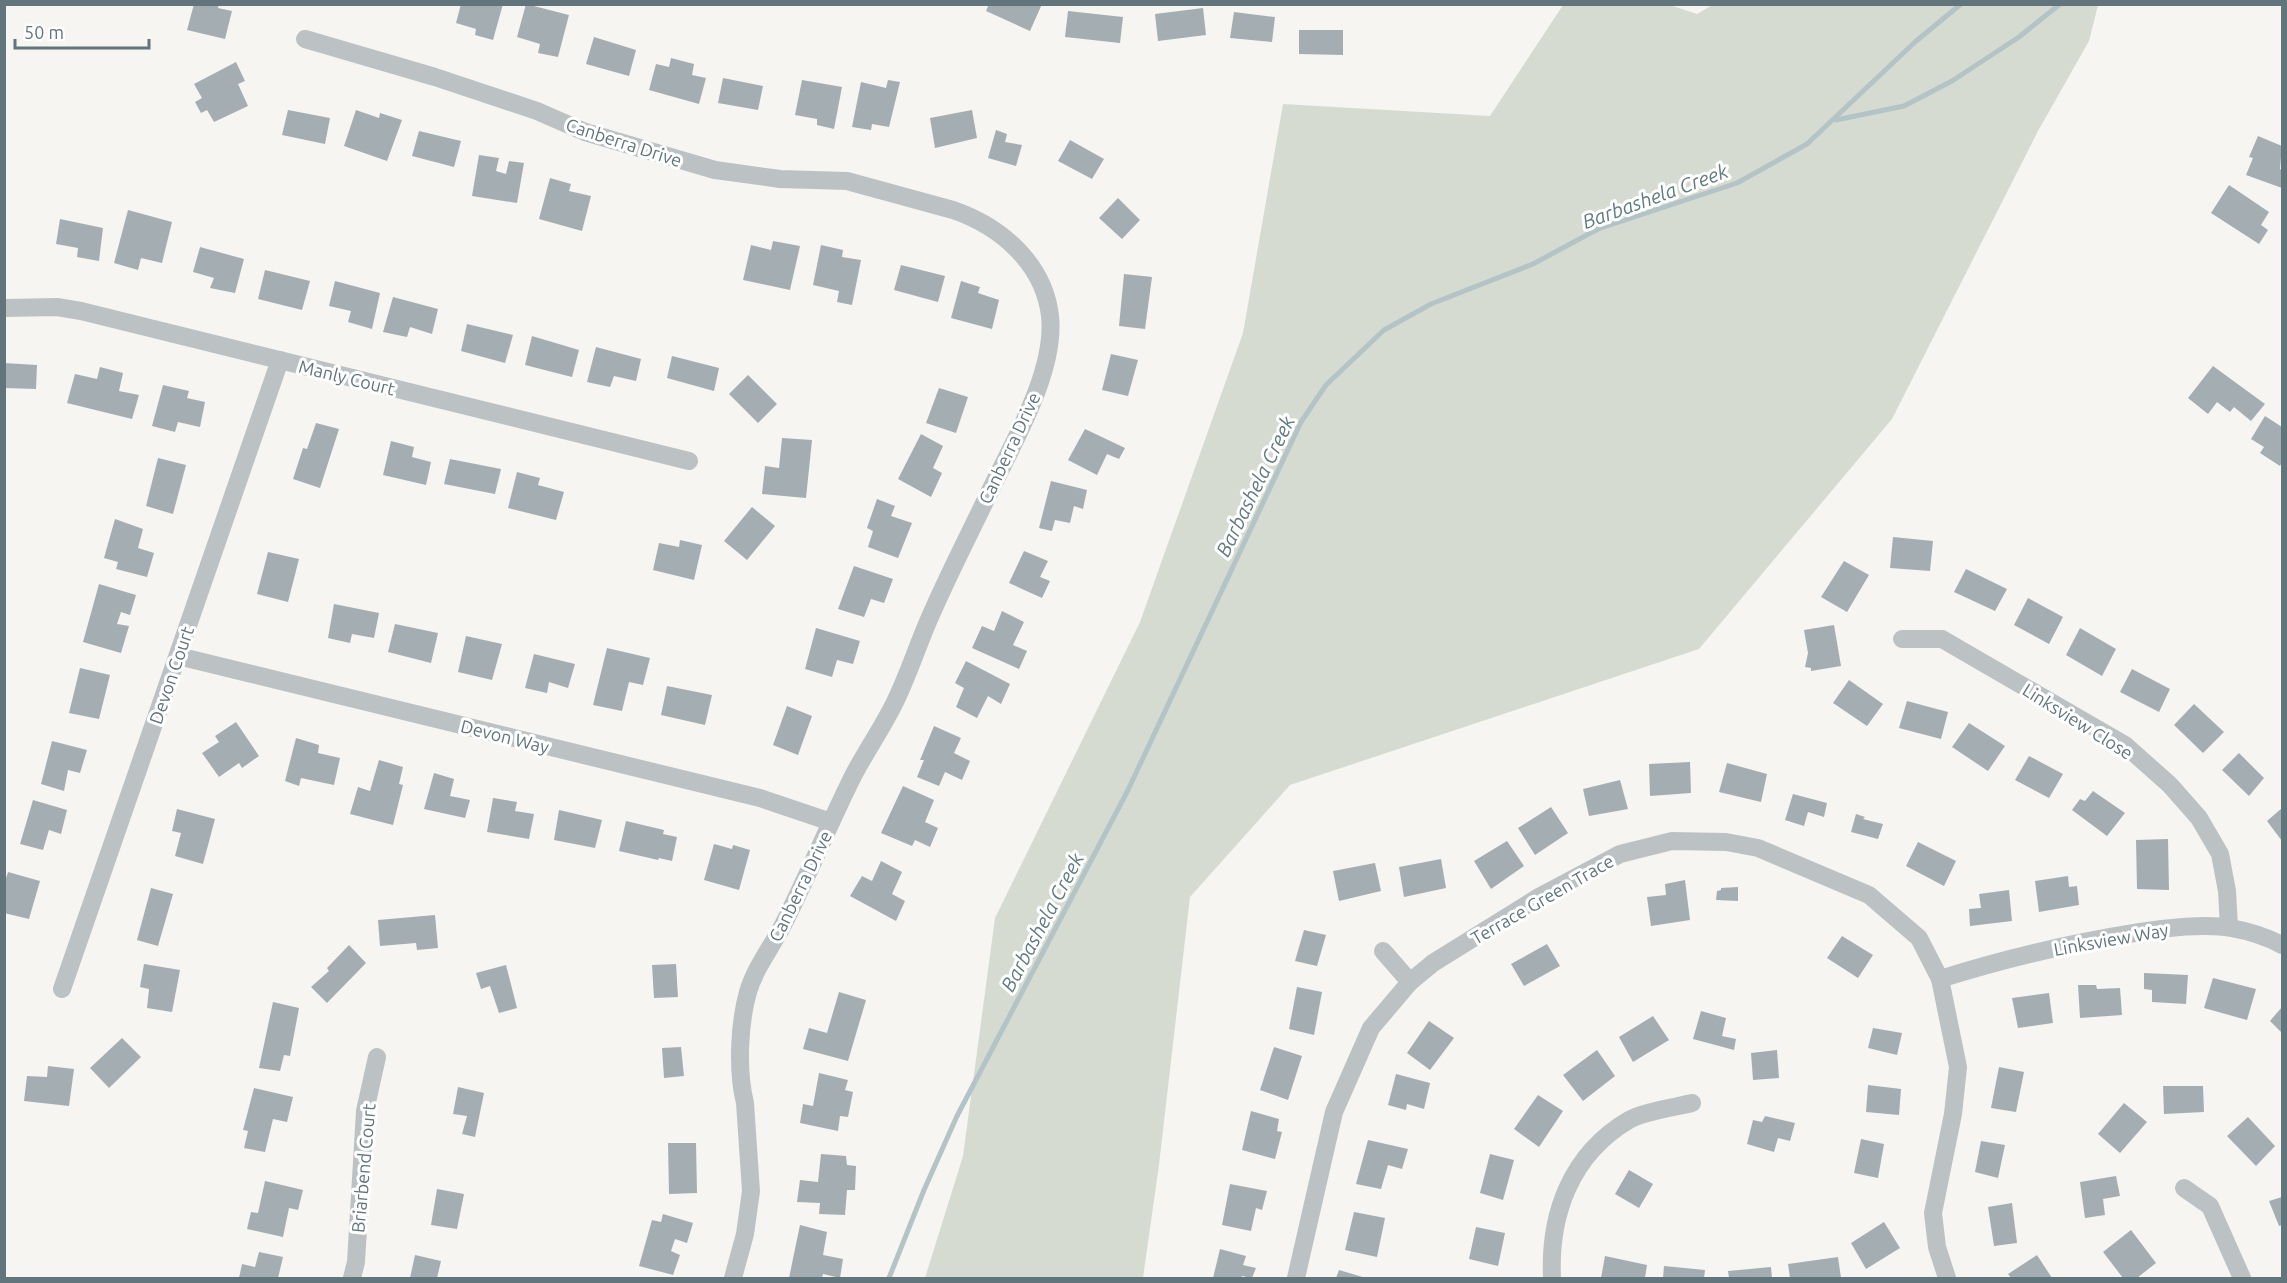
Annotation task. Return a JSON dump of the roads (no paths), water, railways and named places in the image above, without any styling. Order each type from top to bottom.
[{"type":"street","name":"Canberra Drive","points":[[304,39],[435,77],[514,104],[585,132],[715,170],[780,179],[847,181],[953,210],[999,233],[1027,259],[1045,289],[1050,318],[1048,350],[1035,398],[928,621],[895,702],[854,774],[783,925],[754,973],[747,995],[741,1030],[741,1066],[750,1191],[746,1234],[733,1278]]},
{"type":"street","name":"Manly Court","points":[[4,308],[57,307],[81,311],[689,460]]},
{"type":"street","name":"Devon Court","points":[[62,989],[280,360]]},
{"type":"street","name":"Linksview Close","points":[[1902,639],[1942,639],[2125,745],[2170,785],[2199,818],[2220,854],[2227,891],[2229,927]]},
{"type":"street","name":"Devon Way","points":[[178,656],[760,798],[831,822]]},
{"type":"street","name":"Terrace Green Trace","points":[[1296,1278],[1334,1112],[1371,1028],[1410,982],[1433,963],[1539,897],[1620,854],[1672,841],[1726,842],[1758,848],[1869,895],[1919,938],[1940,979],[1958,1066],[1953,1114],[1933,1213],[1937,1247],[1946,1278]]},
{"type":"street","name":"Linksview Way","points":[[1940,979],[2003,959],[2091,940],[2172,927],[2229,927],[2271,939],[2283,945]]},
{"type":"street","points":[[1383,951],[1410,982]]},
{"type":"street","name":"Briarbend Court","points":[[352,1278],[356,1262],[365,1111],[377,1057]]},
{"type":"street","points":[[1552,1278],[1552,1242],[1558,1214],[1571,1177],[1598,1144],[1630,1119],[1692,1103]]},
{"type":"street","points":[[2184,1188],[2210,1206],[2242,1278]]},
{"type":"waterway","name":"Barbashela Creek","points":[[889,1278],[957,1116],[1127,792],[1301,422],[1326,385],[1384,330],[1431,304],[1533,264],[1598,229],[1737,183],[1807,144],[1915,42],[1961,4]]},
{"type":"waterway","points":[[1836,120],[1904,106],[1952,81],[2019,37],[2060,4]]}]
